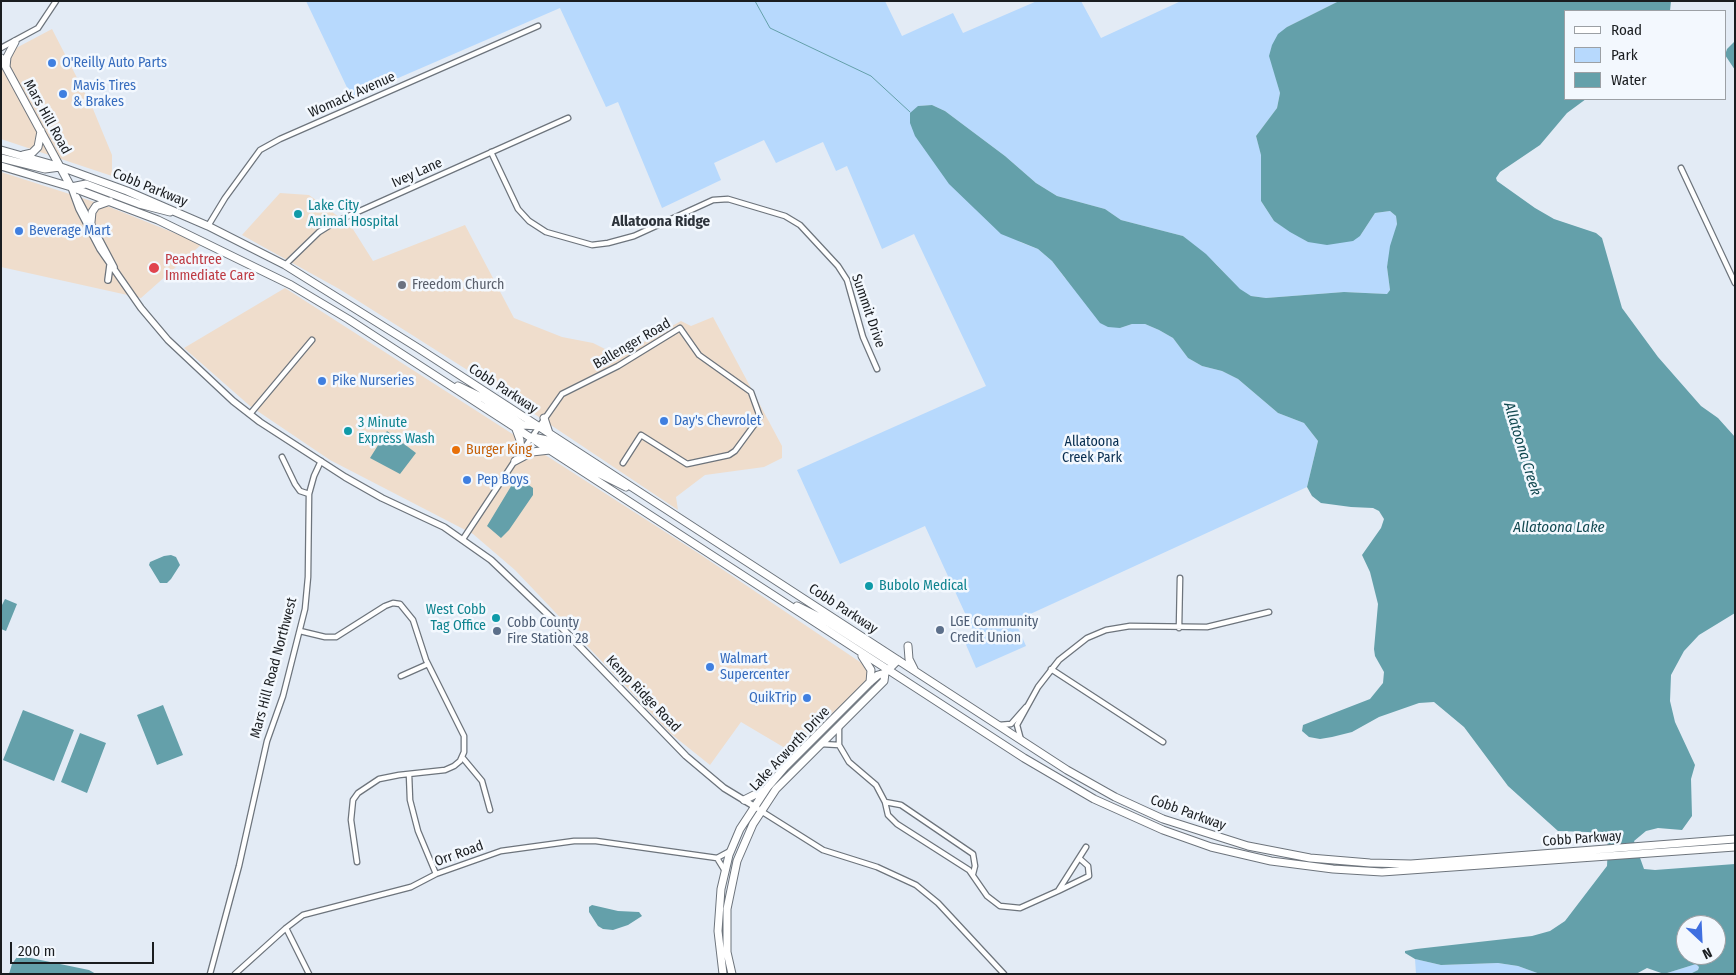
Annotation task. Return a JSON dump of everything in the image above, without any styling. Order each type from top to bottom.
[{"type":"main road","points":[[6,67],[7,57],[15,42]]},
{"type":"main road","name":"Mars Hill Road","points":[[1,58],[71,187]]},
{"type":"main road","points":[[21,155],[32,153],[38,147],[41,130]]},
{"type":"main road","name":"Cobb Parkway","points":[[1,150],[60,167],[127,191],[208,226],[286,266],[634,488],[1024,758],[1094,799],[1163,830],[1245,856],[1299,865],[1382,872],[1599,853]]},
{"type":"main road","points":[[1,158],[45,170],[60,167]]},
{"type":"main road","name":"Cobb Parkway","points":[[1,166],[71,187],[184,231],[291,285],[531,437],[852,647],[891,667],[916,672],[1083,779],[1134,806],[1191,829],[1248,846],[1317,859],[1392,864],[1660,849],[1735,847]]},
{"type":"main road","points":[[71,187],[86,184],[151,208],[181,214]]},
{"type":"main road","points":[[91,222],[94,209],[100,204],[110,201]]},
{"type":"main road","points":[[443,381],[483,398],[523,424],[538,426]]},
{"type":"main road","points":[[544,418],[549,433]]},
{"type":"main road","points":[[514,427],[519,436],[521,452]]},
{"type":"main road","points":[[531,437],[547,440],[602,476],[622,486],[634,488]]},
{"type":"main road","points":[[515,461],[532,452],[552,451]]},
{"type":"main road","points":[[788,605],[802,608],[823,619],[891,667]]},
{"type":"main road","points":[[908,646],[909,658],[916,672]]},
{"type":"main road","points":[[852,647],[868,663],[870,682]]},
{"type":"main road","name":"Lake Acworth Drive","points":[[723,974],[718,931],[725,871],[731,849],[740,829],[767,788],[870,682],[891,667]]},
{"type":"main road","name":"Lake Acworth Drive","points":[[732,974],[727,952],[727,909],[733,876],[744,842],[776,789],[884,681],[891,667]]},
{"type":"main road","points":[[744,800],[767,788]]},
{"type":"main road","name":"Cobb Parkway","points":[[1660,849],[1735,839]]},
{"type":"main road","points":[[1245,856],[1248,846]]},
{"type":"street","points":[[1,48],[38,28],[56,1]]},
{"type":"street","name":"Womack Avenue","points":[[208,226],[225,198],[260,150],[280,138],[538,26]]},
{"type":"street","name":"Ivey Lane","points":[[286,266],[313,237],[335,222],[568,118]]},
{"type":"street","name":"Summit Drive","points":[[491,152],[518,209],[528,221],[546,232],[592,245],[634,236],[713,200],[728,199],[785,216],[800,225],[838,266],[847,280],[863,337],[877,370]]},
{"type":"street","points":[[1681,168],[1735,283]]},
{"type":"street","points":[[71,187],[91,222],[117,275]]},
{"type":"street","points":[[71,187],[79,209],[110,266],[161,332],[250,414],[321,461]]},
{"type":"street","points":[[108,280],[110,266]]},
{"type":"street","name":"Ballenger Road","points":[[463,539],[538,426],[562,394],[622,364],[680,328],[699,355],[751,392],[760,417],[735,451],[729,455],[687,464],[641,435],[623,463]]},
{"type":"street","points":[[250,414],[312,340]]},
{"type":"street","points":[[282,457],[300,491],[310,494]]},
{"type":"street","name":"Mars Hill Road Northwest","points":[[210,974],[239,866],[269,734],[300,631],[308,584],[310,494],[314,476],[321,461]]},
{"type":"street","name":"Kemp Ridge Road","points":[[321,461],[382,498],[422,516],[463,539],[491,560],[539,606],[686,756],[719,784],[761,811]]},
{"type":"street","points":[[1179,628],[1180,578]]},
{"type":"street","points":[[300,631],[325,637],[336,637],[386,606],[393,603],[400,604],[413,620],[428,664],[464,736],[464,752],[454,766],[445,770],[409,774],[373,782],[353,800],[350,820],[357,862]]},
{"type":"street","points":[[998,725],[1013,722],[1027,706],[1051,669],[1076,644],[1106,630],[1130,626],[1179,628],[1220,625],[1269,612]]},
{"type":"street","points":[[401,676],[428,664]]},
{"type":"street","points":[[1051,669],[1163,742]]},
{"type":"street","points":[[1022,741],[1017,728],[1027,706]]},
{"type":"street","points":[[840,725],[839,745],[849,762],[876,785],[885,802],[888,815],[897,824],[973,874],[991,900],[1007,908],[1026,906],[1089,876],[1088,866],[1078,858]]},
{"type":"street","points":[[820,744],[839,745]]},
{"type":"street","points":[[462,757],[482,781],[490,810]]},
{"type":"street","points":[[409,774],[410,800],[414,816],[436,874]]},
{"type":"street","points":[[885,802],[900,805],[973,854],[976,866],[973,874]]},
{"type":"street","points":[[761,811],[823,850],[877,867],[916,885],[938,903],[1004,974]]},
{"type":"street","name":"Orr Road","points":[[235,974],[286,928],[311,912],[411,887],[436,874],[501,851],[596,841],[717,858]]},
{"type":"street","points":[[1058,891],[1086,846]]},
{"type":"street","points":[[725,871],[717,858],[731,849]]},
{"type":"street","points":[[286,928],[310,974]]},
{"type":"shaded area","points":[[52,29],[93,109],[112,155],[112,176],[1,139],[1,56]]},
{"type":"shaded area","points":[[1,172],[107,206],[202,244],[141,298],[1,267]]},
{"type":"shaded area","points":[[280,193],[309,195],[351,226],[373,261],[465,225],[514,318],[562,337],[593,343],[619,356],[681,321],[691,326],[713,317],[782,446],[782,458],[764,467],[705,475],[676,497],[678,510],[491,385],[341,290],[242,235]]},
{"type":"shaded area","points":[[285,288],[698,553],[866,666],[869,680],[790,751],[741,722],[710,765],[670,733],[515,570],[473,534],[330,460],[250,406],[184,348]]},
{"type":"green space","name":"Allatoona Creek Park","points":[[306,1],[885,1],[902,36],[953,13],[963,33],[1037,1],[1081,1],[1101,38],[1181,1],[1339,1],[1287,27],[1273,67],[1280,93],[1277,108],[1256,136],[1261,154],[1261,201],[1274,221],[1308,242],[1360,236],[1375,213],[1390,211],[1396,216],[1397,224],[1387,267],[1390,290],[1387,294],[1344,292],[1266,298],[1251,296],[1240,290],[1217,265],[1183,236],[1121,220],[1105,209],[1057,196],[1036,183],[1005,156],[945,111],[932,105],[918,106],[1020,242],[1038,249],[1052,261],[1065,278],[1120,328],[1132,324],[1145,324],[1159,330],[1173,338],[1188,358],[1202,366],[1222,371],[1238,379],[1278,413],[1304,423],[1318,441],[1307,487],[1015,621],[1026,646],[976,668],[964,640],[975,635],[925,526],[840,564],[797,470],[986,386],[914,234],[882,249],[847,166],[836,171],[823,142],[776,163],[764,140],[714,163],[721,180],[662,208],[618,102],[606,107],[560,8],[352,98]]},
{"type":"green space","points":[[1415,959],[1441,965],[1498,963],[1518,966],[1540,974],[1416,974]]},
{"type":"green space","points":[[1693,965],[1699,967],[1698,970],[1690,974],[1664,974]]},
{"type":"water","name":"Allatoona Lake","points":[[1339,1],[1671,1],[1670,10],[1564,10],[1564,100],[1585,100],[1567,113],[1540,145],[1500,172],[1496,178],[1497,181],[1535,208],[1554,219],[1596,233],[1602,238],[1622,308],[1658,357],[1701,406],[1718,418],[1735,437],[1735,613],[1699,635],[1684,651],[1671,675],[1670,701],[1675,722],[1695,765],[1691,779],[1692,816],[1682,830],[1658,828],[1646,831],[1634,841],[1644,869],[1655,870],[1735,864],[1735,974],[1690,974],[1698,970],[1699,967],[1697,965],[1726,965],[1726,915],[1676,915],[1676,965],[1693,965],[1664,974],[1647,968],[1636,974],[1540,974],[1518,966],[1498,963],[1441,965],[1415,959],[1405,953],[1405,951],[1416,949],[1532,936],[1550,931],[1565,921],[1607,866],[1608,846],[1605,839],[1588,832],[1558,831],[1508,786],[1464,727],[1434,702],[1419,703],[1379,717],[1352,732],[1332,737],[1320,739],[1309,737],[1302,731],[1303,725],[1370,699],[1383,683],[1384,672],[1375,656],[1374,649],[1378,604],[1370,572],[1362,555],[1381,528],[1384,519],[1379,511],[1373,508],[1321,503],[1312,496],[1307,487],[1318,441],[1304,423],[1278,413],[1238,379],[1222,371],[1202,366],[1188,358],[1173,338],[1159,330],[1145,324],[1132,324],[1120,328],[1108,327],[1100,323],[1052,261],[1038,249],[1001,234],[949,184],[915,136],[910,123],[910,113],[918,106],[932,105],[945,111],[1005,156],[1036,183],[1057,196],[1105,209],[1121,220],[1183,236],[1206,254],[1240,289],[1251,296],[1266,298],[1344,292],[1387,294],[1390,290],[1387,267],[1390,246],[1397,224],[1396,216],[1390,211],[1375,213],[1360,236],[1353,241],[1327,245],[1308,242],[1290,232],[1274,221],[1261,201],[1261,155],[1256,136],[1277,108],[1280,93],[1269,56],[1278,34],[1287,27]]},
{"type":"water","points":[[1735,41],[1735,70],[1726,56],[1727,49]]},
{"type":"water","points":[[387,431],[416,453],[400,474],[370,458]]},
{"type":"water","points":[[516,478],[533,488],[533,495],[509,530],[501,538],[487,526]]},
{"type":"water","points":[[171,555],[176,557],[180,565],[167,583],[160,583],[149,565],[150,562]]},
{"type":"water","points":[[5,599],[17,604],[6,631],[1,629],[1,607]]},
{"type":"water","points":[[163,705],[183,755],[157,765],[137,715]]},
{"type":"water","points":[[23,710],[74,730],[54,781],[3,760]]},
{"type":"water","points":[[80,733],[106,743],[87,793],[61,782]]},
{"type":"water","points":[[592,905],[618,911],[639,912],[642,916],[628,925],[613,930],[603,929],[598,926],[589,912],[589,907]]},
{"type":"water","points":[[17,957],[26,957],[89,970],[96,974],[9,974],[12,964]]},
{"type":"waterway","points":[[755,1],[770,28],[871,76],[910,112]]},
{"type":"place","name":"O'Reilly Auto Parts","points":[[52,63]]},
{"type":"place","name":"Mavis Tires & Brakes","points":[[63,94]]},
{"type":"place","name":"Lake City Animal Hospital","points":[[298,214]]},
{"type":"place","name":"Beverage Mart","points":[[19,231]]},
{"type":"place","name":"Peachtree Immediate Care","points":[[154,268]]},
{"type":"place","name":"Freedom Church","points":[[402,285]]},
{"type":"place","name":"Pike Nurseries","points":[[322,381]]},
{"type":"place","name":"Day's Chevrolet","points":[[664,421]]},
{"type":"place","name":"3 Minute Express Wash","points":[[348,431]]},
{"type":"place","name":"Burger King","points":[[456,450]]},
{"type":"place","name":"Pep Boys","points":[[467,480]]},
{"type":"place","name":"Bubolo Medical","points":[[869,586]]},
{"type":"place","name":"West Cobb Tag Office","points":[[496,618]]},
{"type":"place","name":"LGE Community Credit Union","points":[[940,630]]},
{"type":"place","name":"Cobb County Fire Station 28","points":[[497,631]]},
{"type":"place","name":"Walmart Supercenter","points":[[710,667]]},
{"type":"place","name":"QuikTrip","points":[[807,698]]},
{"type":"district","name":"Allatoona Ridge","points":[[661,222]]},
{"type":"water label","name":"Allatoona Creek","points":[[1522,449]]}]
